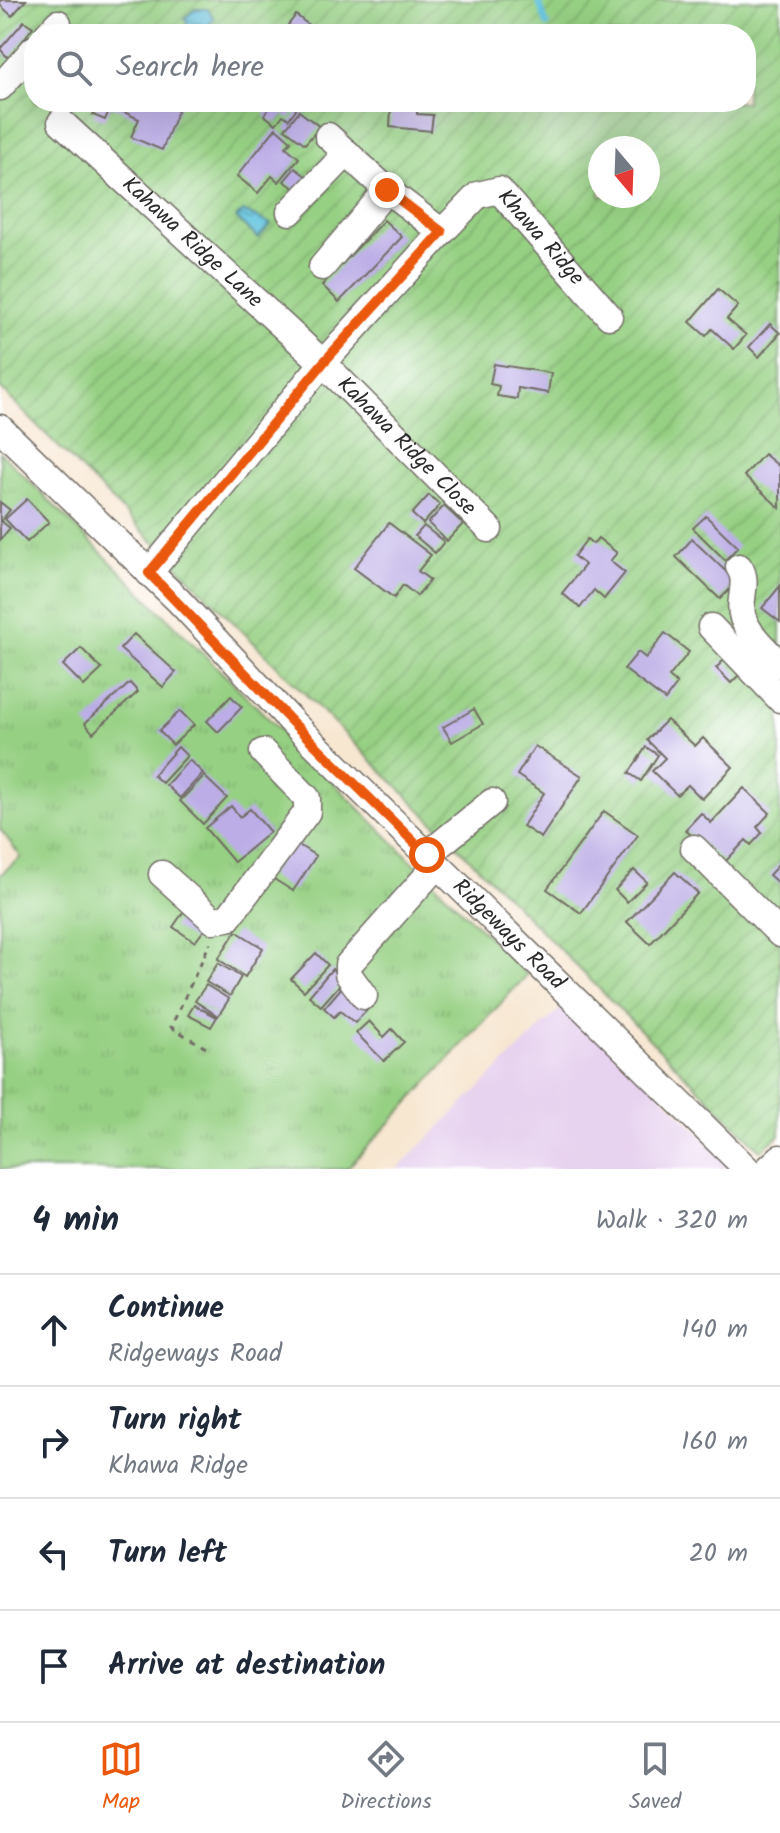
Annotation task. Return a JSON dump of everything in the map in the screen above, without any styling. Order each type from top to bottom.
[{"type":"street","points":[[0,87],[24,60]]},
{"type":"street","name":"Kahawa Ridge Lane","points":[[61,122],[323,363]]},
{"type":"street","points":[[290,212],[338,145],[387,190],[442,232]]},
{"type":"street","points":[[322,267],[387,190]]},
{"type":"street","name":"Khawa Ridge","points":[[149,573],[323,363],[478,195],[499,190],[609,316]]},
{"type":"street","name":"Kahawa Ridge Close","points":[[323,363],[489,529]]},
{"type":"street","name":"Ridgeways Road","points":[[0,428],[149,573],[292,722],[747,1169]]},
{"type":"street","points":[[739,567],[744,580],[741,607],[745,622],[780,665]]},
{"type":"street","points":[[711,627],[780,699]]},
{"type":"street","points":[[162,874],[213,920],[228,918],[307,812],[307,798],[263,752]]},
{"type":"street","points":[[364,996],[348,974],[348,965],[432,860],[492,802]]},
{"type":"street","points":[[694,848],[780,934]]},
{"type":"street","points":[[768,1169],[780,1158]]},
{"type":"path","points":[[206,1048],[171,1027],[220,921]]},
{"type":"shaded area","points":[[568,1001],[730,1164],[724,1169],[397,1169]]},
{"type":"green space","points":[[0,0],[780,0],[780,1134],[761,1151],[0,388]]},
{"type":"green space","points":[[0,452],[527,975],[347,1169],[0,1169],[0,875],[21,857],[0,829]]},
{"type":"water","points":[[195,9],[208,9],[214,19],[210,24],[187,24],[185,18]]},
{"type":"water","points":[[243,211],[271,224],[258,238],[236,218]]},
{"type":"building","points":[[0,0],[26,0],[12,16],[0,5]]},
{"type":"building","points":[[296,15],[307,24],[289,24]]},
{"type":"building","points":[[24,21],[28,24],[24,24],[24,39],[9,59],[0,49]]},
{"type":"building","points":[[94,112],[108,112],[105,120],[93,115]]},
{"type":"building","points":[[124,112],[177,112],[162,150],[131,137],[139,119]]},
{"type":"building","points":[[266,112],[294,112],[289,119],[283,115],[276,124],[264,115]]},
{"type":"building","points":[[298,112],[320,127],[305,144],[285,129]]},
{"type":"building","points":[[391,112],[433,115],[431,131],[390,127]]},
{"type":"building","points":[[276,128],[291,141],[286,147],[299,158],[279,182],[272,176],[258,193],[237,176]]},
{"type":"building","points":[[295,168],[307,177],[297,190],[284,181]]},
{"type":"building","points":[[384,220],[402,237],[339,302],[322,285]]},
{"type":"building","points":[[718,289],[738,306],[727,319],[746,335],[734,349],[712,329],[706,336],[690,322]]},
{"type":"building","points":[[770,324],[780,333],[759,357],[749,347]]},
{"type":"building","points":[[494,364],[551,373],[548,393],[518,388],[517,399],[497,396],[499,386],[490,384]]},
{"type":"building","points":[[764,454],[780,467],[780,508],[744,476]]},
{"type":"building","points":[[429,495],[440,505],[423,524],[412,514]]},
{"type":"building","points":[[27,499],[49,522],[27,542],[5,519]]},
{"type":"building","points":[[0,502],[10,510],[1,521],[10,528],[0,540]]},
{"type":"building","points":[[444,506],[463,524],[447,541],[428,523]]},
{"type":"building","points":[[706,516],[738,547],[725,560],[693,528]]},
{"type":"building","points":[[389,523],[431,555],[418,571],[430,580],[417,596],[403,585],[394,598],[354,568]]},
{"type":"building","points":[[424,526],[444,542],[435,553],[415,536]]},
{"type":"building","points":[[598,538],[617,553],[610,561],[625,573],[604,599],[594,590],[580,608],[562,593],[585,565],[574,556],[587,539],[593,544]]},
{"type":"building","points":[[692,539],[737,582],[720,599],[676,557]]},
{"type":"building","points":[[780,586],[780,622],[762,608]]},
{"type":"building","points":[[665,633],[689,652],[669,677],[677,684],[665,700],[624,669],[638,652],[646,658]]},
{"type":"building","points":[[134,634],[176,672],[163,687],[120,649]]},
{"type":"building","points":[[81,648],[102,669],[84,686],[63,665]]},
{"type":"building","points":[[724,660],[739,675],[731,683],[716,668]]},
{"type":"building","points":[[130,683],[138,692],[93,733],[85,723]]},
{"type":"building","points":[[231,696],[242,707],[218,732],[207,721]]},
{"type":"building","points":[[474,709],[483,724],[452,742],[443,727]]},
{"type":"building","points":[[180,711],[194,725],[173,745],[159,731]]},
{"type":"building","points":[[667,720],[695,746],[703,738],[733,767],[702,799],[688,785],[677,795],[652,771],[665,758],[647,740]]},
{"type":"building","points":[[535,746],[582,776],[541,838],[523,826],[544,793],[517,775]]},
{"type":"building","points":[[178,747],[187,756],[162,783],[153,775]]},
{"type":"building","points":[[646,747],[658,755],[641,781],[629,773]]},
{"type":"building","points":[[189,760],[203,773],[180,798],[166,785]]},
{"type":"building","points":[[204,776],[227,798],[203,824],[180,801]]},
{"type":"building","points":[[744,788],[770,813],[757,827],[762,833],[751,845],[746,840],[725,862],[685,830],[701,813],[711,823]]},
{"type":"building","points":[[231,806],[240,817],[250,809],[270,832],[234,862],[205,828]]},
{"type":"building","points":[[604,811],[638,835],[581,913],[547,889]]},
{"type":"building","points":[[292,841],[316,856],[293,891],[269,876]]},
{"type":"building","points":[[780,863],[780,885],[769,875]]},
{"type":"building","points":[[634,870],[647,882],[627,902],[615,890]]},
{"type":"building","points":[[675,872],[698,893],[650,944],[627,922]]},
{"type":"building","points":[[184,911],[207,926],[195,942],[173,927]]},
{"type":"building","points":[[236,931],[263,948],[245,977],[218,959]]},
{"type":"building","points":[[316,953],[328,965],[304,991],[291,979]]},
{"type":"building","points":[[218,963],[241,977],[230,996],[206,982]]},
{"type":"building","points":[[332,969],[344,980],[321,1006],[309,996]]},
{"type":"building","points":[[206,985],[229,999],[218,1016],[195,1001]]},
{"type":"building","points":[[343,986],[368,1009],[355,1023],[340,1011],[334,1017],[324,1008]]},
{"type":"building","points":[[194,1005],[217,1017],[211,1027],[188,1015]]},
{"type":"building","points":[[369,1021],[384,1037],[392,1029],[404,1042],[384,1061],[356,1033]]},
{"type":"waterway","points":[[538,0],[547,24]]},
{"type":"route","points":[[387,190],[442,232],[404,278],[323,363],[149,573],[292,722],[427,855]]}]
